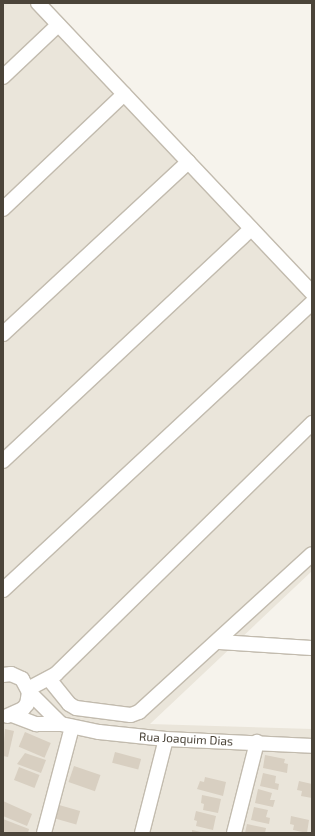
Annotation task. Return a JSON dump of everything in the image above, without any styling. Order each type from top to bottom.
[{"type":"street","points":[[38,3],[312,293]]},
{"type":"street","points":[[3,77],[58,24]]},
{"type":"street","points":[[3,209],[124,94]]},
{"type":"street","points":[[3,334],[188,162]]},
{"type":"street","points":[[3,461],[251,228]]},
{"type":"street","points":[[3,590],[312,303]]},
{"type":"street","points":[[29,690],[49,679],[312,423]]},
{"type":"street","points":[[49,679],[69,704],[76,708],[131,715],[145,708],[219,642],[312,554]]},
{"type":"street","points":[[219,642],[312,648]]},
{"type":"street","points":[[4,674],[22,679],[29,690],[66,725],[44,833]]},
{"type":"street","points":[[8,715],[27,704],[29,690]]},
{"type":"street","name":"Rua Joaquim Dias","points":[[8,715],[36,724],[66,725],[99,732],[166,739],[257,742],[312,746]]},
{"type":"street","points":[[142,833],[166,739]]},
{"type":"street","points":[[234,833],[257,742]]},
{"type":"shaded area","points":[[3,3],[48,3],[312,283],[312,571],[150,724],[312,729],[312,833],[3,833]]},
{"type":"building","points":[[5,729],[14,731],[8,757],[3,756]]},
{"type":"building","points":[[25,732],[51,743],[45,758],[19,747]]},
{"type":"building","points":[[115,752],[141,759],[138,770],[112,763]]},
{"type":"building","points":[[25,753],[46,760],[41,773],[17,764]]},
{"type":"building","points":[[265,755],[285,759],[284,763],[288,764],[287,773],[263,768]]},
{"type":"building","points":[[74,766],[100,775],[95,791],[68,782]]},
{"type":"building","points":[[19,767],[40,775],[35,788],[14,780]]},
{"type":"building","points":[[263,773],[276,776],[275,783],[279,784],[278,790],[260,786]]},
{"type":"building","points":[[205,777],[226,782],[223,796],[197,789],[200,781],[204,782]]},
{"type":"building","points":[[299,781],[312,784],[312,798],[301,796],[302,791],[297,790]]},
{"type":"building","points":[[258,789],[272,793],[270,800],[275,800],[273,807],[255,803]]},
{"type":"building","points":[[202,795],[221,799],[218,813],[203,810],[204,804],[201,803]]},
{"type":"building","points":[[3,801],[32,814],[27,826],[3,816]]},
{"type":"building","points":[[59,805],[80,811],[76,825],[55,818]]},
{"type":"building","points":[[254,807],[268,810],[266,817],[270,818],[269,824],[251,820]]},
{"type":"building","points":[[196,811],[216,816],[213,830],[196,826],[197,821],[194,820]]},
{"type":"building","points":[[291,816],[309,820],[307,833],[293,830],[294,825],[290,824]]},
{"type":"building","points":[[3,819],[29,829],[28,833],[3,833]]},
{"type":"building","points":[[247,824],[266,828],[265,833],[245,833]]},
{"type":"building","points":[[192,830],[201,832],[201,833],[192,833]]}]
